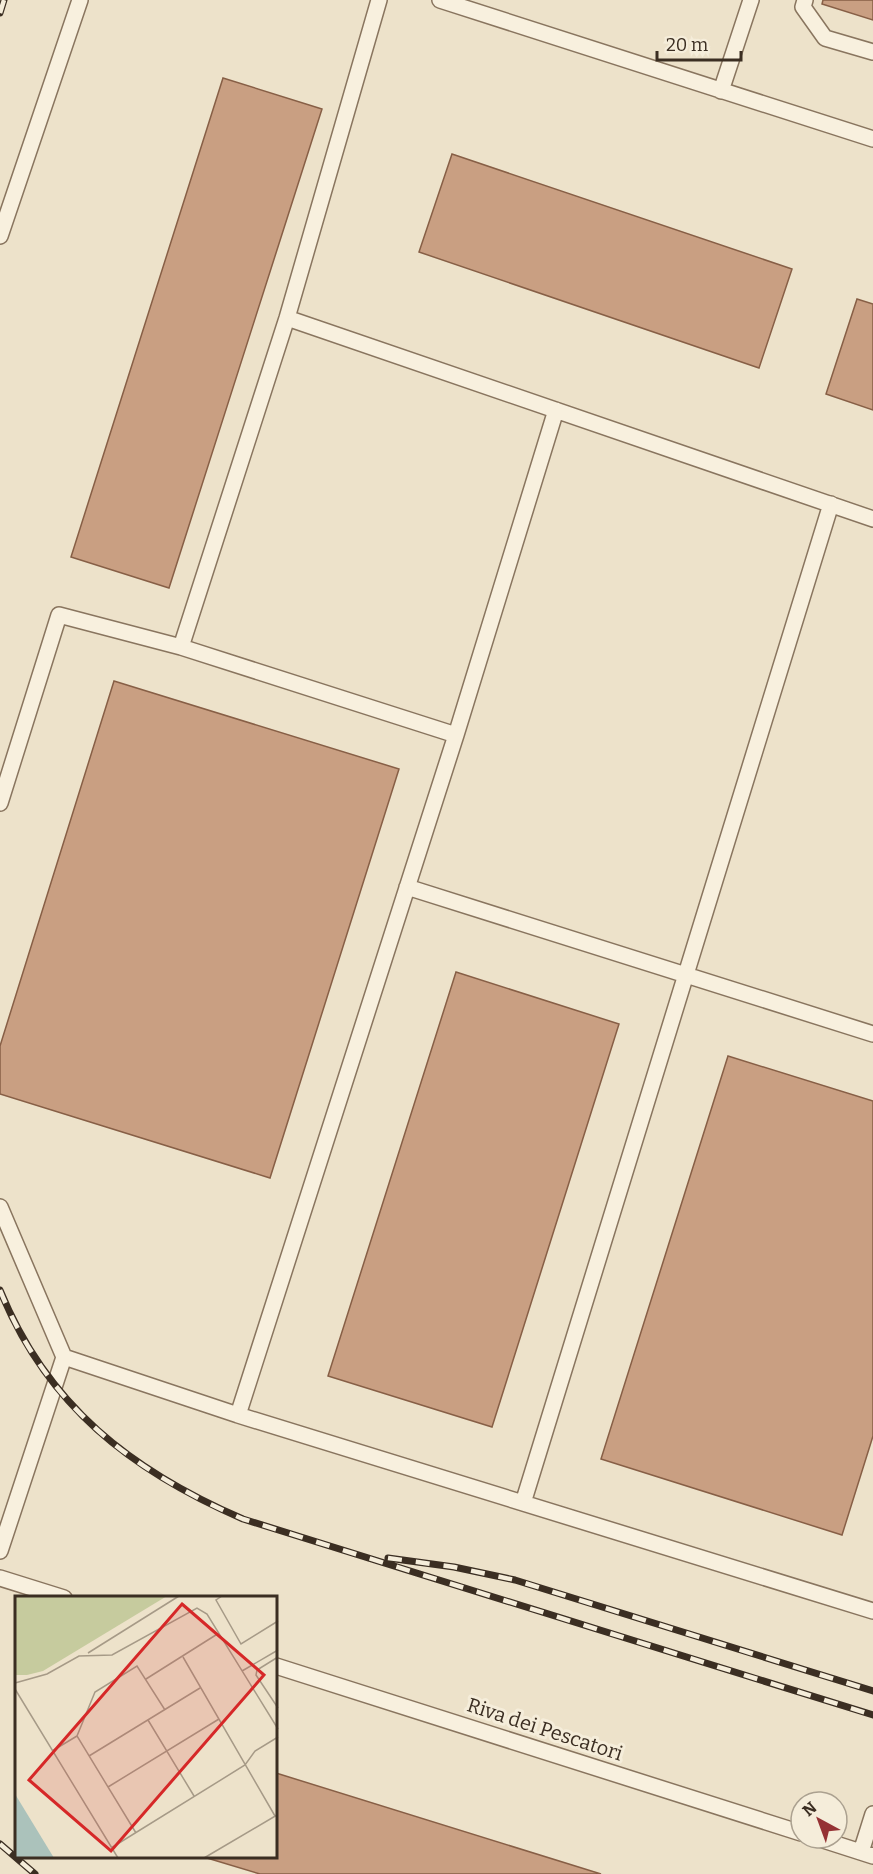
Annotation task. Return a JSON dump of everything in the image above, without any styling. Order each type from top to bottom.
[{"type":"lane","points":[[0,236],[80,0]]},
{"type":"lane","points":[[181,647],[287,318],[379,0]]},
{"type":"lane","points":[[440,0],[873,139]]},
{"type":"lane","points":[[722,91],[751,0]]},
{"type":"lane","points":[[805,0],[803,7],[825,38],[873,52]]},
{"type":"lane","points":[[287,318],[873,519]]},
{"type":"lane","points":[[238,1415],[456,735],[556,410]]},
{"type":"lane","points":[[523,1503],[831,504]]},
{"type":"lane","points":[[0,803],[59,615],[181,647],[456,735]]},
{"type":"lane","points":[[407,887],[873,1034]]},
{"type":"lane","points":[[0,1207],[64,1357],[0,1551]]},
{"type":"lane","points":[[64,1357],[238,1415],[873,1611]]},
{"type":"lane","points":[[0,1578],[58,1596]]},
{"type":"lane","name":"Riva dei Pescatori","points":[[278,1667],[789,1829]]},
{"type":"lane","points":[[849,1848],[867,1854],[873,1814]]},
{"type":"building","points":[[823,0],[873,0],[873,20],[822,4]]},
{"type":"building","points":[[223,78],[322,109],[169,588],[71,557]]},
{"type":"building","points":[[452,154],[792,269],[759,368],[419,252]]},
{"type":"building","points":[[857,299],[873,304],[873,410],[826,394]]},
{"type":"building","points":[[114,681],[399,769],[270,1178],[0,1094],[0,1046]]},
{"type":"building","points":[[456,972],[619,1024],[492,1427],[328,1376]]},
{"type":"building","points":[[728,1056],[873,1101],[873,1436],[842,1535],[601,1459]]},
{"type":"building","points":[[278,1774],[601,1874],[260,1874],[210,1859],[278,1859]]},
{"type":"railway","points":[[0,13],[4,0]]},
{"type":"railway","points":[[0,1290],[19,1331],[42,1368],[68,1401],[130,1456],[203,1500],[243,1519],[873,1715]]},
{"type":"railway","points":[[388,1558],[454,1567],[515,1580],[873,1691]]},
{"type":"railway","points":[[0,1844],[15,1857]]},
{"type":"railway","points":[[18,1859],[35,1874]]}]
